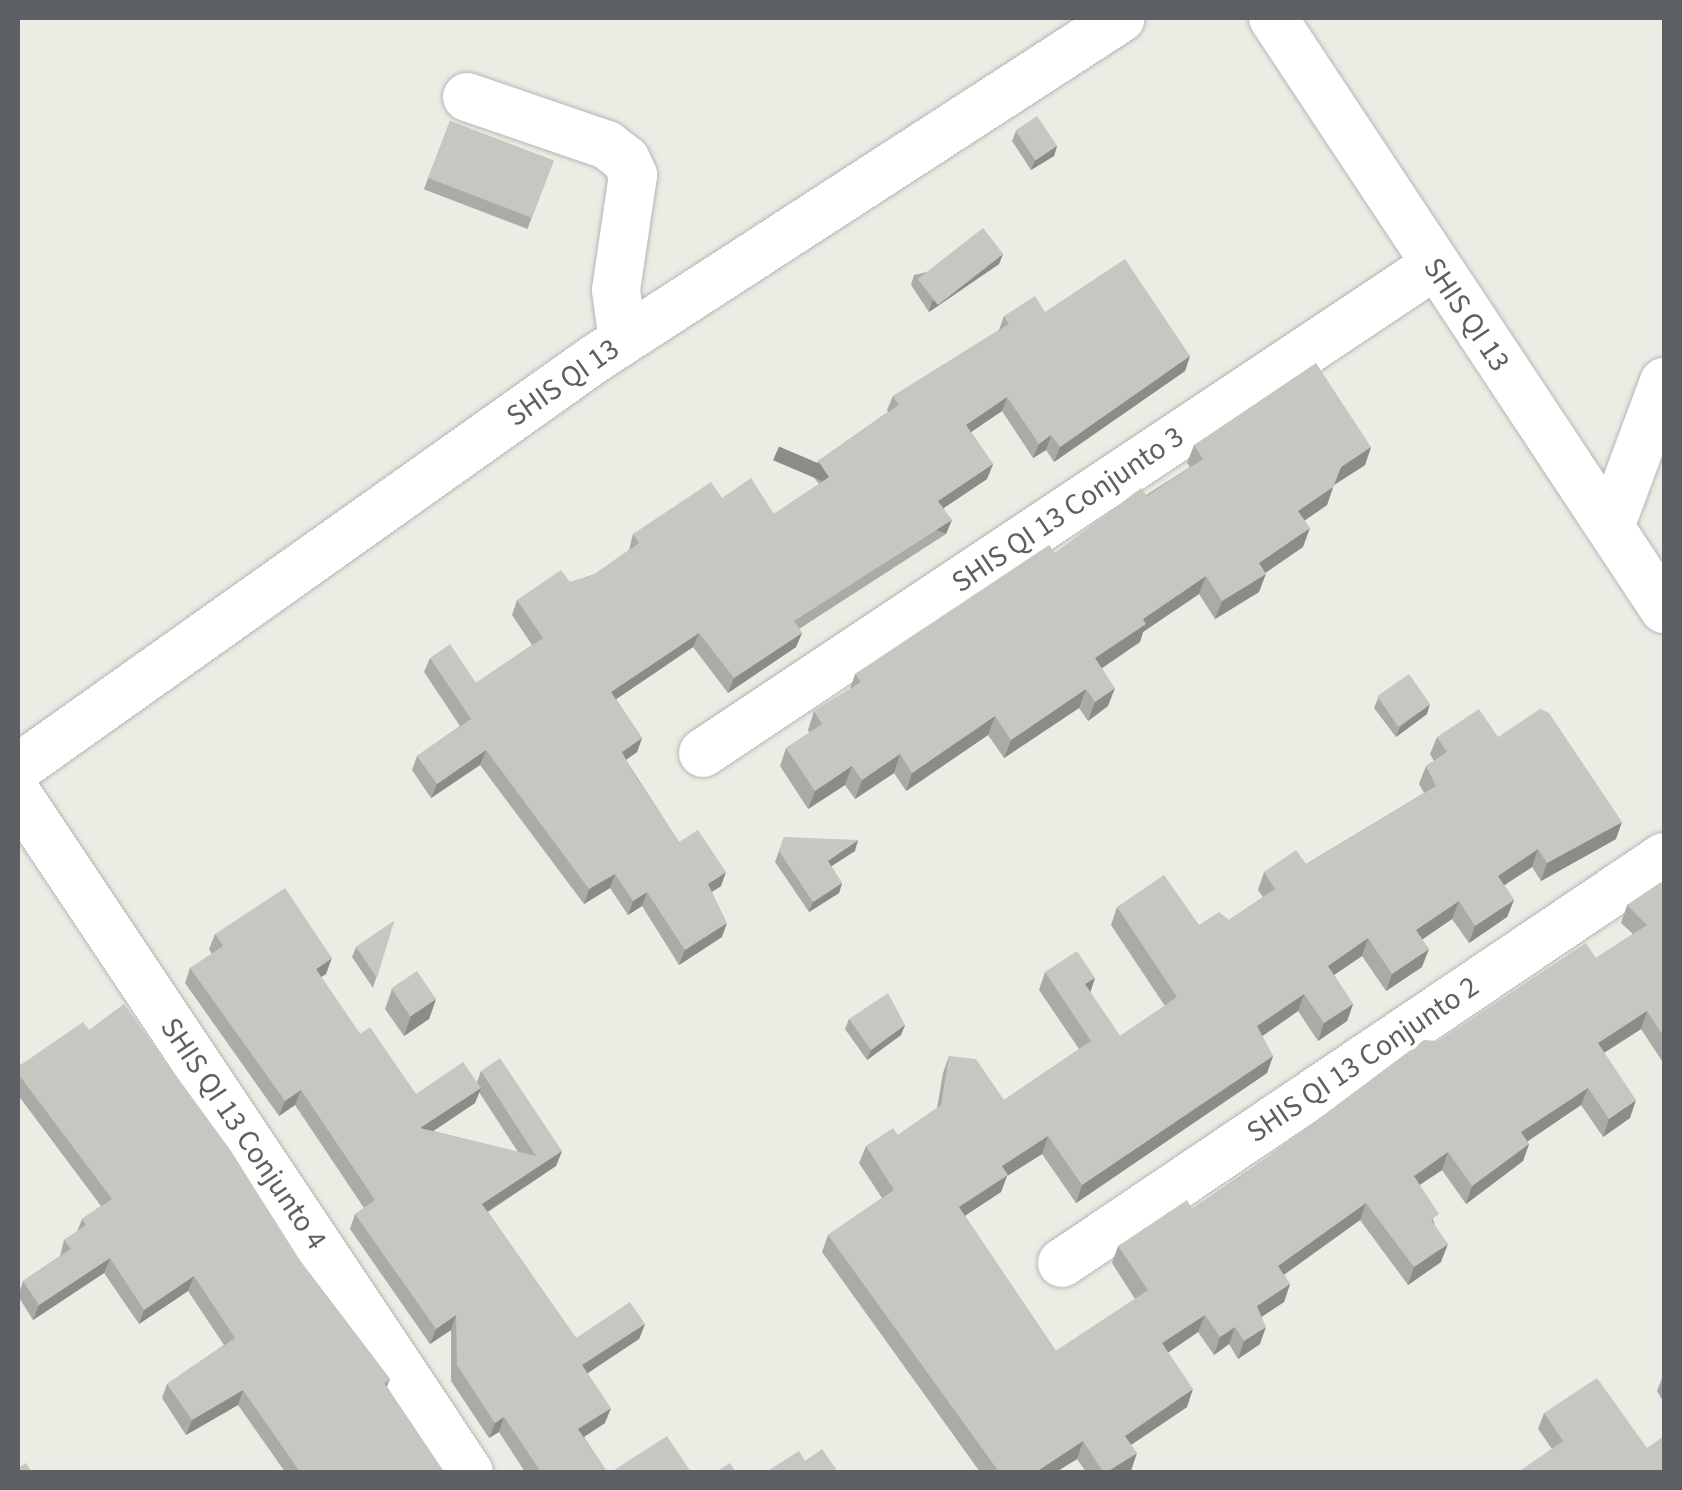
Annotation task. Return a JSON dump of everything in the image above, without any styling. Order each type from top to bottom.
[{"type":"street","name":"SHIS QI 13","points":[[18,768],[623,340],[1121,18]]},
{"type":"street","name":"SHIS QI 13","points":[[1274,18],[1432,267],[1664,609]]},
{"type":"street","points":[[467,97],[607,144],[626,160],[633,174],[616,290],[623,340]]},
{"type":"street","name":"SHIS QI 13 Conjunto 3","points":[[703,754],[1432,267]]},
{"type":"street","points":[[1610,527],[1664,383]]},
{"type":"street","name":"SHIS QI 13 Conjunto 4","points":[[18,795],[469,1472]]},
{"type":"street","name":"SHIS QI 13 Conjunto 2","points":[[1062,1263],[1664,857]]},
{"type":"building","points":[[1037,116],[1057,146],[1036,160],[1015,131]]},
{"type":"building","points":[[450,121],[554,161],[532,218],[428,178]]},
{"type":"building","points":[[983,228],[1003,254],[938,305],[918,279]]},
{"type":"building","points":[[1125,259],[1190,356],[1060,447],[1051,435],[1039,444],[1007,397],[966,425],[993,464],[938,501],[952,520],[794,621],[802,633],[734,678],[699,633],[611,692],[642,738],[622,752],[634,774],[679,842],[698,830],[726,872],[708,884],[727,923],[685,950],[647,892],[633,901],[615,874],[589,889],[486,750],[437,784],[417,756],[471,719],[430,658],[450,644],[476,683],[543,638],[517,600],[561,570],[570,582],[595,574],[639,543],[633,534],[711,482],[722,498],[751,478],[774,514],[829,477],[818,461],[899,405],[893,396],[1009,324],[1004,316],[1035,296],[1045,312]]},
{"type":"building","points":[[1316,363],[1371,447],[1341,467],[1333,487],[1298,511],[1310,528],[1259,563],[1266,574],[1222,601],[1206,576],[1143,619],[1146,624],[1095,658],[1115,688],[1095,702],[1086,689],[1011,740],[995,716],[912,773],[900,754],[862,780],[852,766],[815,791],[786,748],[822,724],[814,711],[861,682],[855,674],[1049,545],[1055,553],[1141,488],[1147,496],[1203,459],[1194,445]]},
{"type":"building","points":[[1409,674],[1430,704],[1398,727],[1377,696]]},
{"type":"building","points":[[1479,709],[1498,737],[1540,709],[1549,713],[1622,822],[1547,863],[1538,849],[1498,876],[1514,900],[1475,926],[1459,901],[1416,930],[1429,949],[1392,974],[1368,938],[1328,966],[1353,1004],[1324,1023],[1304,994],[1257,1026],[1273,1056],[1082,1185],[1048,1136],[1002,1166],[1008,1175],[959,1207],[1056,1351],[1148,1290],[1118,1246],[1187,1200],[1192,1209],[1243,1175],[1424,1040],[1438,1041],[1586,943],[1596,958],[1647,925],[1627,905],[1661,882],[1664,1037],[1647,1011],[1598,1043],[1636,1100],[1609,1119],[1588,1088],[1521,1132],[1529,1144],[1472,1186],[1448,1152],[1414,1176],[1439,1214],[1431,1220],[1448,1244],[1414,1267],[1366,1203],[1278,1266],[1290,1284],[1257,1306],[1266,1327],[1244,1341],[1235,1327],[1220,1337],[1205,1315],[1162,1343],[1193,1389],[1125,1436],[1137,1453],[1107,1472],[1103,1472],[1083,1441],[1036,1472],[999,1472],[828,1235],[894,1190],[866,1146],[893,1128],[898,1135],[941,1105],[949,1056],[976,1059],[1004,1100],[1091,1041],[1045,972],[1077,951],[1095,978],[1085,984],[1120,1036],[1177,997],[1117,907],[1164,875],[1199,925],[1219,912],[1229,920],[1275,889],[1264,872],[1296,850],[1306,864],[1436,786],[1426,766],[1447,752],[1437,737]]},
{"type":"building","points":[[784,837],[858,840],[828,861],[842,883],[813,902],[779,851]]},
{"type":"building","points":[[285,888],[332,958],[316,969],[360,1034],[370,1027],[416,1094],[463,1062],[481,1088],[420,1128],[536,1156],[481,1071],[500,1058],[562,1151],[482,1204],[576,1338],[630,1302],[645,1324],[582,1365],[611,1408],[578,1429],[607,1472],[541,1472],[504,1417],[495,1423],[457,1365],[456,1315],[436,1329],[355,1214],[375,1200],[301,1090],[285,1101],[190,968],[223,946],[215,934]]},
{"type":"building","points":[[394,921],[377,978],[356,947]]},
{"type":"building","points":[[417,971],[436,999],[410,1017],[391,988]]},
{"type":"building","points":[[888,993],[905,1025],[871,1050],[849,1019]]},
{"type":"building","points":[[124,1004],[231,1151],[301,1262],[390,1379],[384,1383],[444,1472],[300,1472],[243,1390],[192,1420],[167,1384],[235,1338],[194,1276],[144,1310],[110,1258],[39,1305],[23,1281],[71,1249],[64,1240],[86,1225],[82,1219],[112,1199],[19,1075],[19,1066],[83,1022],[89,1030]]},
{"type":"building","points":[[1597,1378],[1647,1448],[1664,1436],[1664,1472],[1518,1472],[1563,1441],[1544,1413]]},
{"type":"building","points":[[667,1436],[691,1472],[611,1472]]},
{"type":"building","points":[[822,1449],[838,1472],[766,1472],[799,1451],[805,1461]]},
{"type":"building","points":[[26,1463],[32,1472],[18,1472],[18,1468]]},
{"type":"building","points":[[730,1463],[736,1472],[715,1472]]}]
